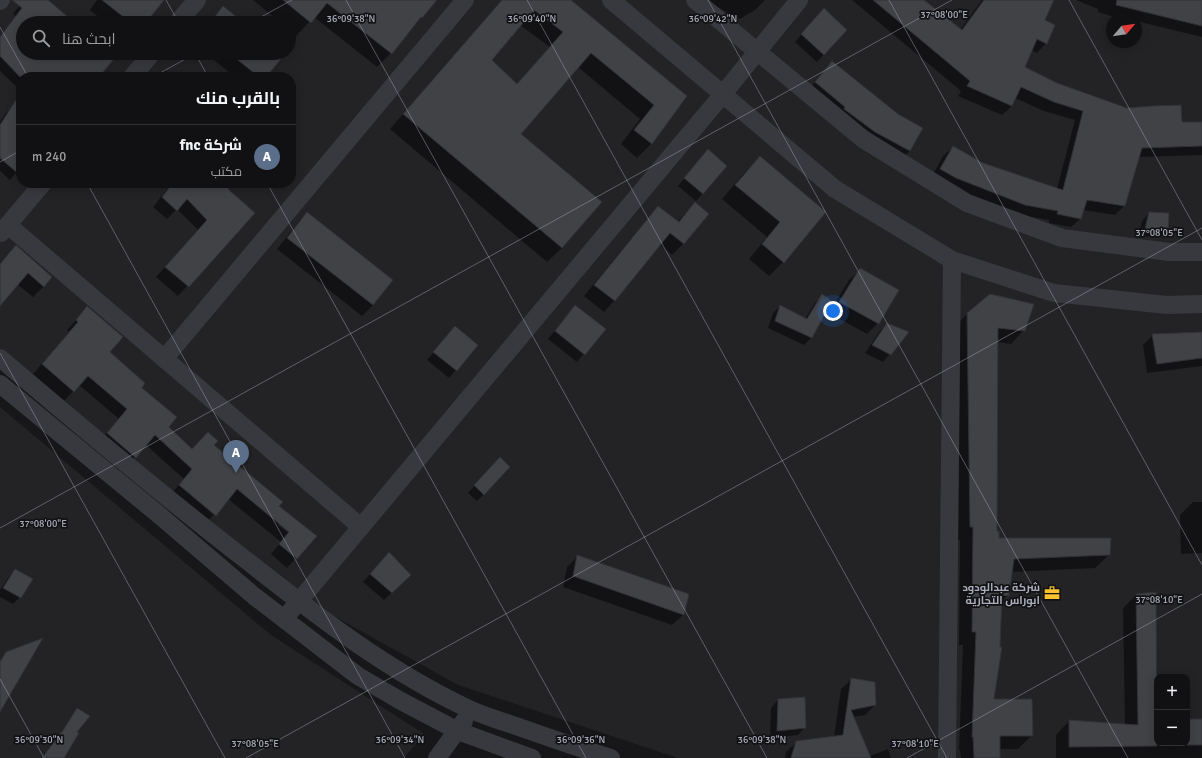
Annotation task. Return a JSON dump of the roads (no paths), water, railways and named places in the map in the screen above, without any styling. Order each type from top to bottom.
[{"type":"street","points":[[183,16],[197,0]]},
{"type":"street","points":[[164,359],[465,0]]},
{"type":"street","points":[[611,0],[835,189],[952,260],[1054,293],[1167,305],[1202,304]]},
{"type":"street","points":[[695,0],[862,139],[967,203],[1062,238],[1169,252],[1202,252]]},
{"type":"street","points":[[284,619],[758,52],[799,0]]},
{"type":"street","points":[[136,72],[146,60]]},
{"type":"street","points":[[39,188],[4,230],[164,359],[361,527]]},
{"type":"street","points":[[947,758],[952,260]]},
{"type":"street","points":[[0,358],[216,537],[299,602],[390,666],[472,710],[531,732],[611,758]]},
{"type":"street","points":[[0,384],[158,514],[254,596],[358,676],[402,702],[458,731],[532,758]]},
{"type":"street","points":[[437,758],[472,710]]},
{"type":"place","name":"شركة fnc","points":[[236,473]]},
{"type":"place","name":"شركة عبدالودود ابوراس التجارية","points":[[1052,593]]}]
